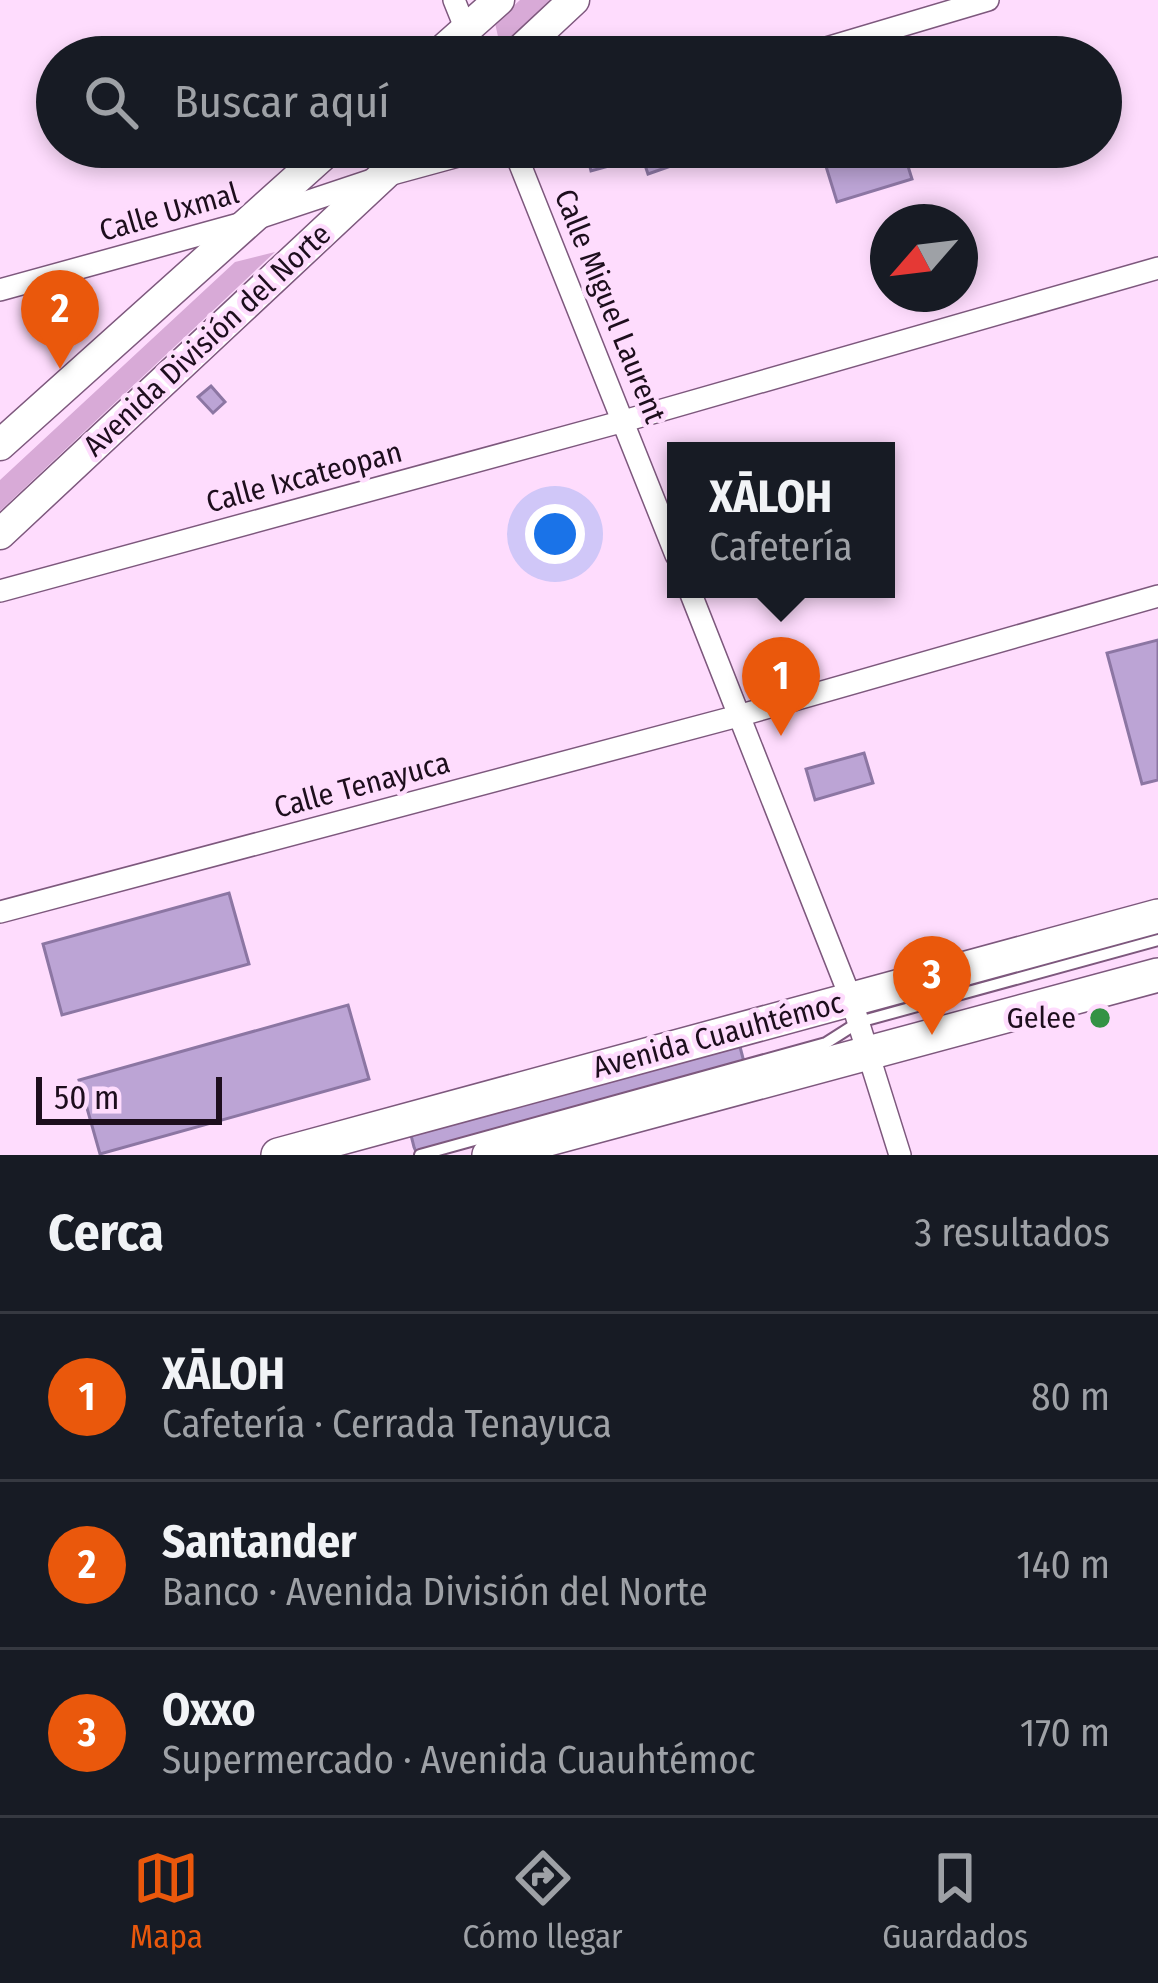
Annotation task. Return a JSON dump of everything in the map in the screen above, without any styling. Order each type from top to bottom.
[{"type":"main road","points":[[476,36],[499,0]]},
{"type":"main road","points":[[535,36],[574,0]]},
{"type":"main road","name":"Avenida División del Norte","points":[[0,445],[308,168]]},
{"type":"main road","name":"Avenida División del Norte","points":[[0,534],[391,168]]},
{"type":"main road","name":"Avenida Cuauhtémoc","points":[[489,1155],[1158,916]]},
{"type":"main road","name":"Avenida Cuauhtémoc","points":[[278,1155],[860,1025],[1158,975]]},
{"type":"street","points":[[454,0],[468,36]]},
{"type":"street","points":[[867,36],[988,0]]},
{"type":"street","name":"Calle Uxmal","points":[[0,290],[246,222],[414,168]]},
{"type":"street","name":"Calle Miguel Laurent","points":[[522,168],[667,532]]},
{"type":"street","name":"Calle Ixcateopan","points":[[0,591],[624,421],[1158,268]]},
{"type":"street","name":"Calle Tenayuca","points":[[0,912],[739,716],[1158,596]]},
{"type":"street","points":[[693,598],[860,1025],[900,1155]]},
{"type":"lane","points":[[420,1155],[826,1043],[860,1025],[1158,940]]},
{"type":"lane","points":[[355,1148],[386,1134],[818,1019],[860,1025]]},
{"type":"shaded area","points":[[520,0],[554,0],[516,36],[498,36],[495,23]]},
{"type":"shaded area","points":[[275,252],[0,511],[0,480],[235,262]]},
{"type":"building","points":[[826,168],[909,168],[912,179],[837,202]]},
{"type":"building","points":[[211,386],[225,402],[213,413],[198,397]]},
{"type":"building","points":[[1158,640],[1158,780],[1142,784],[1107,653]]},
{"type":"building","points":[[864,753],[873,783],[815,800],[806,769]]},
{"type":"building","points":[[229,893],[249,964],[62,1015],[43,944]]},
{"type":"building","points":[[348,1005],[369,1079],[100,1154],[79,1080]]},
{"type":"building","points":[[738,1039],[745,1066],[417,1154],[414,1147],[409,1127]]},
{"type":"place","name":"Santander","points":[[60,369]]},
{"type":"place","name":"XĀLOH","points":[[781,736]]},
{"type":"place","name":"Gelee","points":[[1100,1018]]},
{"type":"place","name":"Oxxo","points":[[932,1035]]}]
